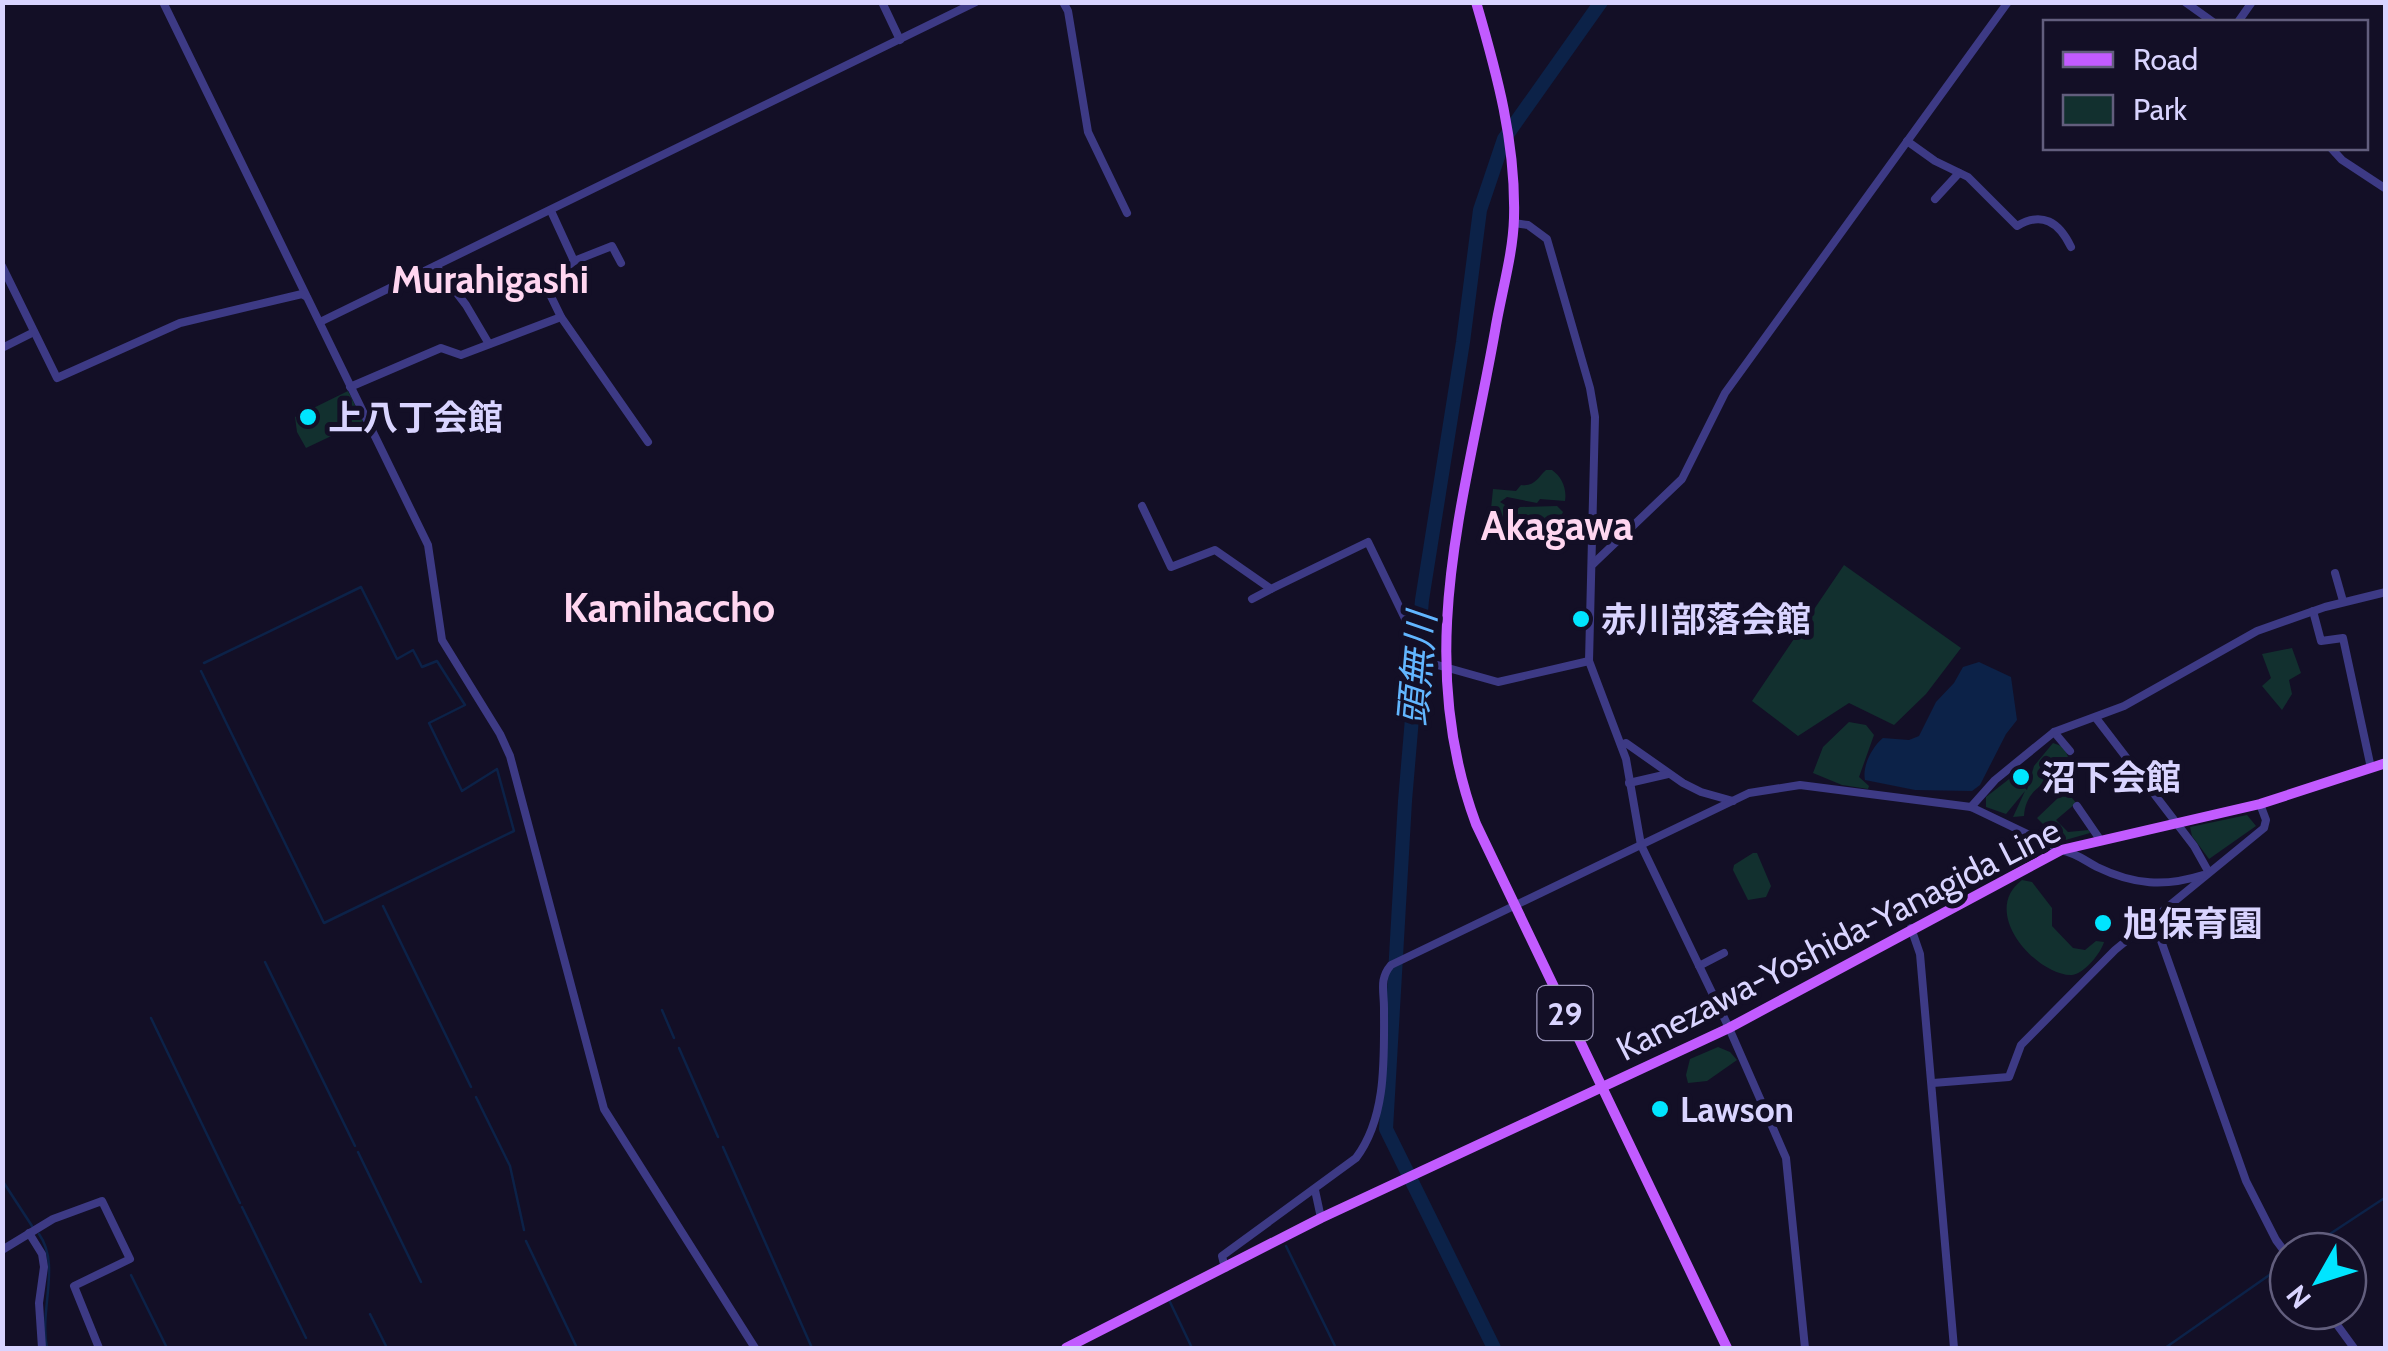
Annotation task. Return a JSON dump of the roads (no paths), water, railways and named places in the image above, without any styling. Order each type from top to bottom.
[{"type":"main road","name":"29","points":[[1476,2],[1511,143],[1514,224],[1454,551],[1444,665],[1446,705],[1462,785],[1514,906],[1727,1348]]},
{"type":"main road","name":"Kanezawa-Yoshida-Yanagida Line","points":[[1066,1348],[1086,1344],[1321,1218],[1729,1028],[2062,850],[2260,804],[2386,764]]},
{"type":"street","points":[[162,2],[428,545],[442,640],[510,756],[604,1109],[755,1348]]},
{"type":"street","points":[[882,2],[900,40]]},
{"type":"street","points":[[320,322],[976,2]]},
{"type":"street","points":[[1063,2],[1068,11],[1088,132],[1127,213]]},
{"type":"street","points":[[1594,564],[1682,478],[1725,393],[2008,2]]},
{"type":"street","points":[[2185,2],[2209,20]]},
{"type":"street","points":[[1907,142],[1968,177],[2016,226],[2028,219],[2045,219],[2058,225],[2070,247]]},
{"type":"street","points":[[2333,150],[2386,189]]},
{"type":"street","points":[[1935,199],[1959,173]]},
{"type":"street","points":[[551,211],[574,261]]},
{"type":"street","points":[[1514,224],[1528,225],[1547,239],[1595,417],[1589,661],[1621,745],[1640,845],[1729,1028],[1786,1158],[1805,1348]]},
{"type":"street","points":[[621,263],[612,246],[574,261],[545,284],[561,317],[648,442]]},
{"type":"street","points":[[2,266],[57,378],[180,322],[302,294],[306,297]]},
{"type":"street","points":[[436,266],[466,305],[488,344]]},
{"type":"street","points":[[350,387],[441,348],[461,355],[561,317]]},
{"type":"street","points":[[2,348],[34,332]]},
{"type":"street","points":[[1142,506],[1171,567],[1216,550],[1272,589]]},
{"type":"street","points":[[1252,598],[1368,542],[1412,633],[1409,657],[1498,682],[1589,661]]},
{"type":"street","points":[[2335,573],[2343,602]]},
{"type":"street","points":[[1970,807],[1994,780],[2054,732],[2144,696],[2257,631],[2386,592]]},
{"type":"street","points":[[2313,611],[2321,641],[2343,638],[2370,768]]},
{"type":"street","points":[[2096,718],[2194,846],[2206,873]]},
{"type":"street","points":[[2054,732],[2070,751]]},
{"type":"street","points":[[1621,745],[1626,743],[1701,792],[1733,801]]},
{"type":"street","points":[[1629,783],[1668,774]]},
{"type":"street","points":[[1225,1268],[1222,1256],[1356,1158],[1374,1128],[1384,1007],[1382,978],[1391,965],[1733,801],[1770,788],[1800,785],[1970,807],[2120,876],[2148,884],[2176,884],[2206,873]]},
{"type":"street","points":[[1933,1084],[2009,1077],[2021,1045],[2115,950],[2264,828],[2266,820],[2260,804]]},
{"type":"street","points":[[2076,806],[2101,841]]},
{"type":"street","points":[[2152,918],[2246,1181],[2274,1231]]},
{"type":"street","points":[[1910,928],[1920,954],[1954,1348]]},
{"type":"street","points":[[1699,966],[1724,953]]},
{"type":"street","points":[[1315,1190],[1321,1218]]},
{"type":"street","points":[[2,1250],[53,1219],[102,1202],[130,1259],[74,1286],[99,1348]]},
{"type":"street","points":[[29,1233],[42,1254],[44,1267],[39,1303],[42,1348]]},
{"type":"water","points":[[1979,662],[2011,677],[2017,720],[1980,785],[1972,791],[1915,790],[1865,780],[1866,763],[1879,742],[1883,738],[1909,740],[1919,736],[1936,702],[1963,667]]},
{"type":"waterway","name":"頭無川","points":[[1494,1348],[1386,1129],[1405,801],[1422,600],[1480,210],[1504,139],[1601,2]]},
{"type":"waterway","points":[[201,671],[324,923],[514,831],[497,769],[462,791],[429,723],[465,705],[437,661],[422,667],[413,650],[397,659],[361,587],[204,663]]},
{"type":"waterway","points":[[383,906],[471,1087]]},
{"type":"waterway","points":[[265,962],[355,1146]]},
{"type":"waterway","points":[[662,1010],[674,1038]]},
{"type":"waterway","points":[[151,1018],[240,1203]]},
{"type":"waterway","points":[[679,1048],[718,1137]]},
{"type":"waterway","points":[[476,1097],[510,1166],[524,1230]]},
{"type":"waterway","points":[[723,1147],[812,1348]]},
{"type":"waterway","points":[[358,1152],[421,1282]]},
{"type":"waterway","points":[[2,1180],[32,1226]]},
{"type":"waterway","points":[[2334,1231],[2386,1197]]},
{"type":"waterway","points":[[242,1207],[306,1338]]},
{"type":"waterway","points":[[39,1234],[49,1274],[47,1348]]},
{"type":"waterway","points":[[526,1241],[577,1348]]},
{"type":"waterway","points":[[1286,1246],[1336,1348]]},
{"type":"waterway","points":[[131,1275],[167,1348]]},
{"type":"waterway","points":[[2165,1348],[2268,1276]]},
{"type":"waterway","points":[[1170,1302],[1192,1348]]},
{"type":"waterway","points":[[370,1314],[387,1348]]},
{"type":"place","name":"上八丁会館","points":[[308,417]]},
{"type":"place","name":"赤川部落会館","points":[[1581,619]]},
{"type":"place","name":"沼下会館","points":[[2021,777]]},
{"type":"place","name":"旭保育園","points":[[2103,923]]},
{"type":"place","name":"Lawson","points":[[1660,1109]]},
{"type":"district","name":"Murahigashi","points":[[490,279]]},
{"type":"district","name":"Akagawa","points":[[1557,525]]},
{"type":"district","name":"Kamihaccho","points":[[669,607]]}]
